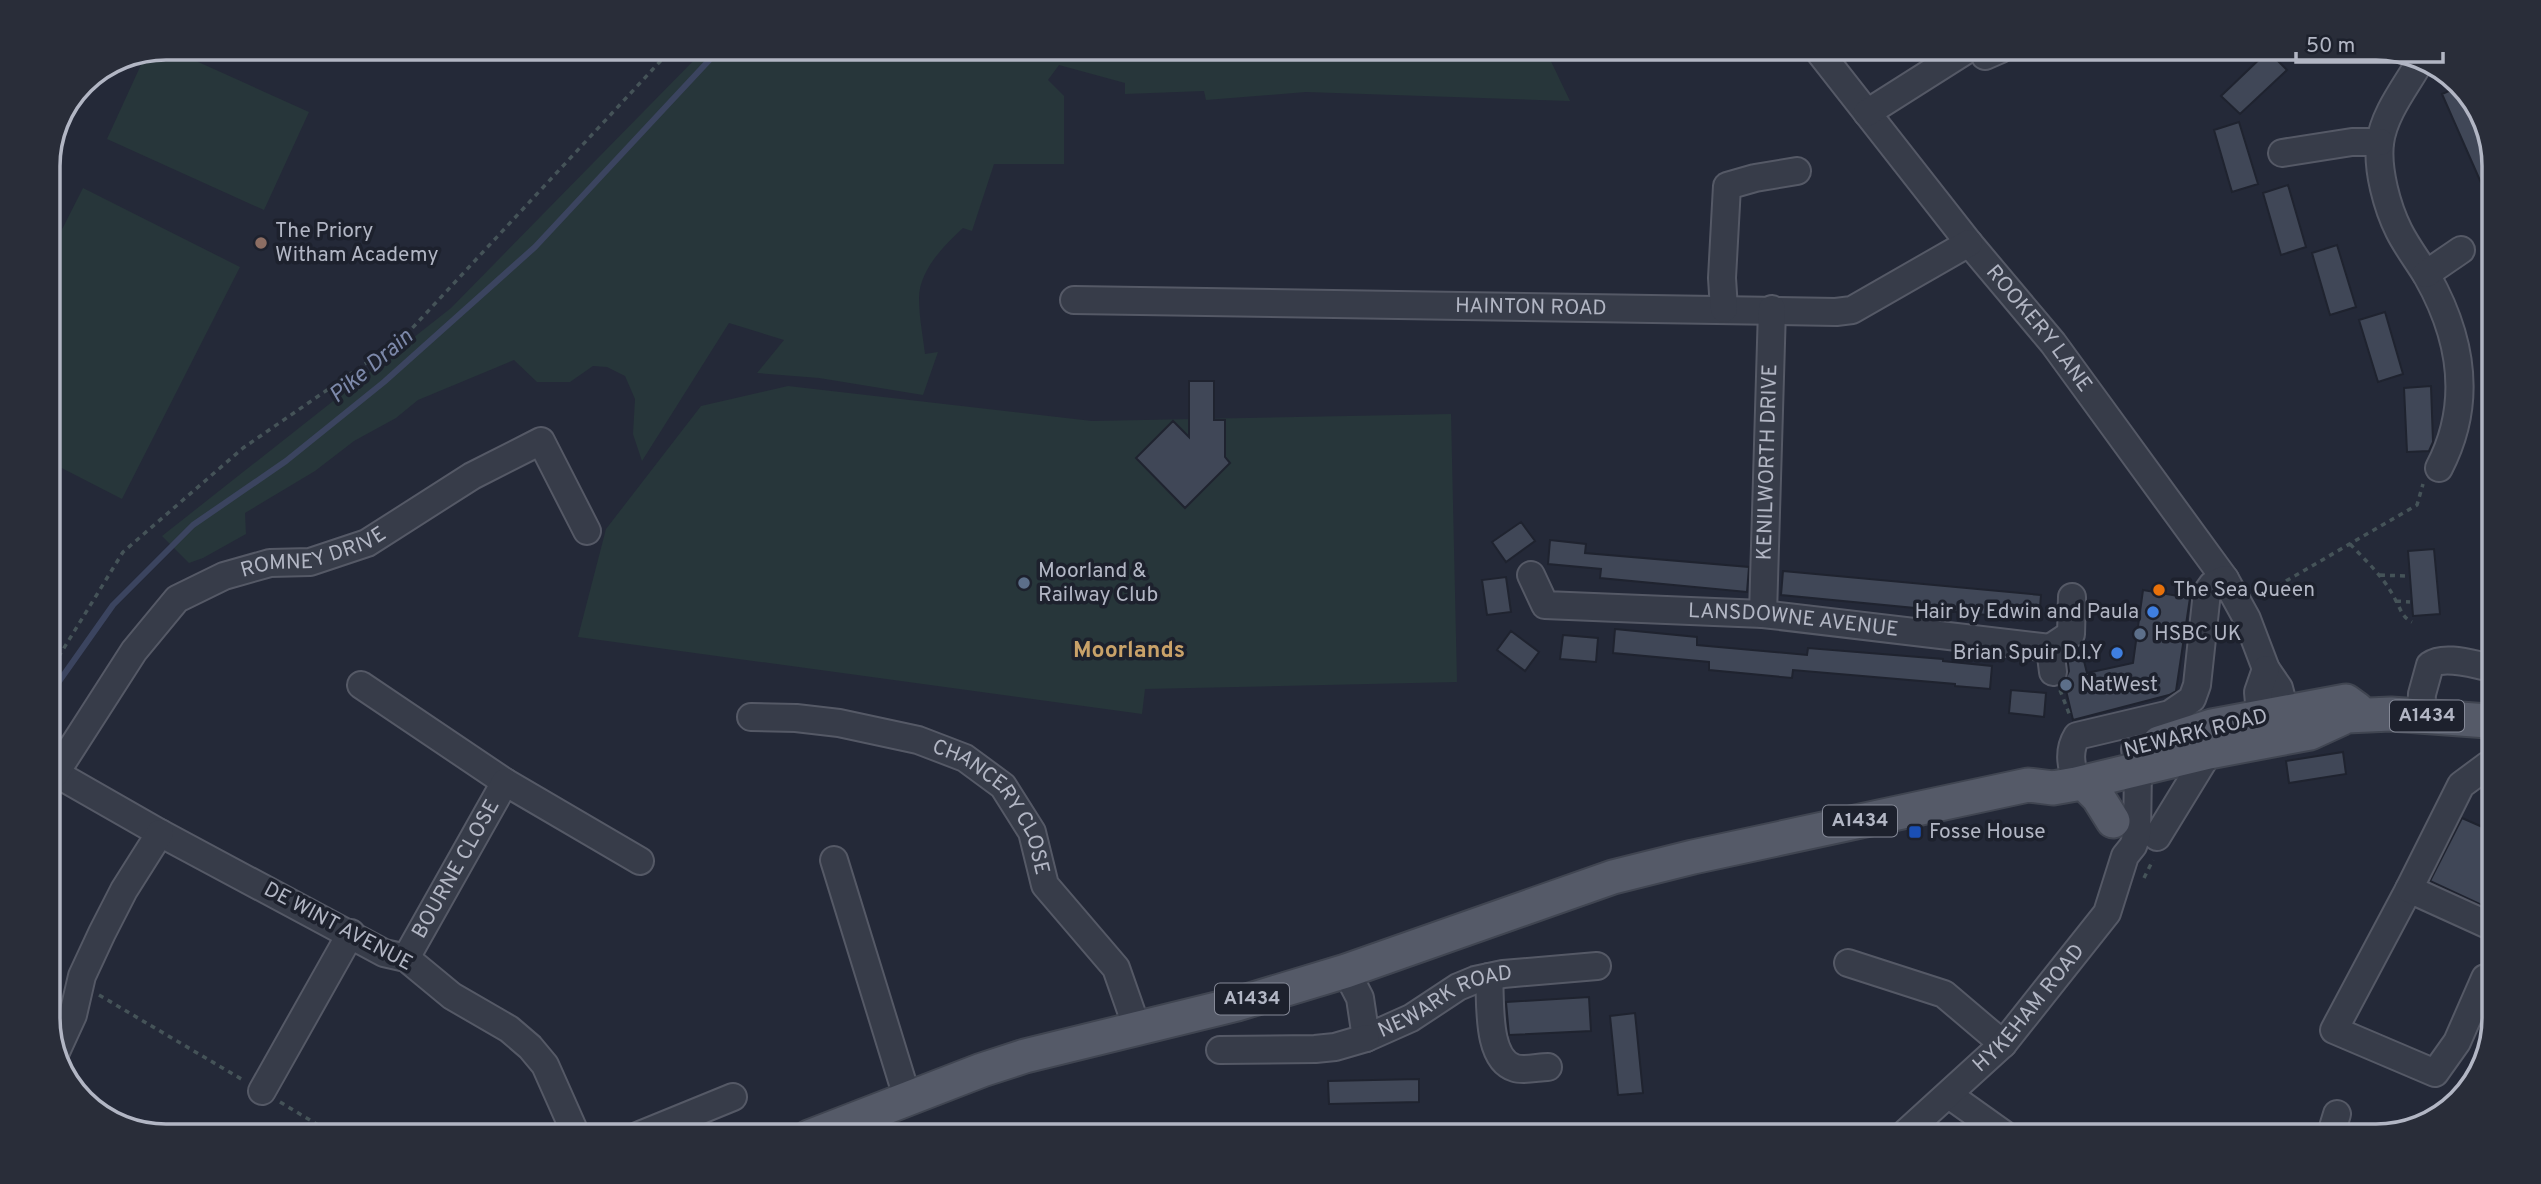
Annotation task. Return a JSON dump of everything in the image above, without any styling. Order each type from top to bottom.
[{"type":"main road","name":"NEWARK ROAD","points":[[2128,761],[2212,726],[2275,727],[2310,733],[2347,716],[2421,715],[2482,721]]},
{"type":"main road","name":"NEWARK ROAD","points":[[1346,971],[1614,877],[1693,857],[2028,785],[2051,771],[2209,752],[2275,727]]},
{"type":"main road","points":[[2077,767],[2113,821]]},
{"type":"main road","name":"A1434","points":[[841,1124],[907,1097],[1025,1056],[1237,1004],[1346,971]]},
{"type":"street","name":"ROOKERY LANE","points":[[1825,60],[1969,243],[2053,343],[2225,579],[2250,609],[2266,669],[2258,692],[2275,727]]},
{"type":"street","points":[[1867,113],[1968,60]]},
{"type":"street","points":[[2416,68],[2390,114],[2380,142],[2384,186],[2399,231],[2446,311],[2454,334],[2459,373],[2459,404],[2453,458]]},
{"type":"street","points":[[2282,153],[2352,142],[2380,142]]},
{"type":"street","points":[[1724,309],[1722,278],[1727,186],[1755,178],[1797,172]]},
{"type":"street","name":"HAINTON ROAD","points":[[1074,300],[1852,310],[1969,243]]},
{"type":"street","points":[[2426,274],[2461,250]]},
{"type":"street","name":"KENILWORTH DRIVE","points":[[1763,614],[1772,309]]},
{"type":"street","name":"ROMNEY DRIVE","points":[[60,758],[134,651],[177,599],[223,576],[270,563],[310,562],[367,543],[472,477],[541,441],[587,531]]},
{"type":"street","name":"LANSDOWNE AVENUE","points":[[1531,575],[1545,605],[1763,614],[2051,660]]},
{"type":"street","points":[[2077,767],[2192,699],[2197,685],[2207,592],[2212,585],[2225,579]]},
{"type":"street","points":[[2051,660],[2071,634],[2071,597]]},
{"type":"street","points":[[2421,715],[2422,694],[2430,664],[2447,661],[2482,666]]},
{"type":"street","name":"BOURNE CLOSE","points":[[361,685],[505,782],[640,861]]},
{"type":"street","name":"CHANCERY CLOSE","points":[[751,717],[839,723],[918,740],[965,758],[1003,786],[1032,832],[1045,885],[1116,968],[1137,1028]]},
{"type":"street","points":[[2157,837],[2169,805],[2209,752]]},
{"type":"street","points":[[2125,856],[2116,848],[2113,821],[2128,761]]},
{"type":"street","name":"HYKEHAM ROAD","points":[[1916,1124],[2003,1044],[2107,913],[2125,856],[2137,835],[2128,761]]},
{"type":"street","points":[[2482,769],[2461,785],[2334,1030],[2435,1073],[2457,1042],[2482,985]]},
{"type":"street","name":"DE WINT AVENUE","points":[[60,776],[384,953],[406,958],[452,996],[509,1028],[545,1065],[571,1124]]},
{"type":"street","name":"BOURNE CLOSE","points":[[406,958],[505,782]]},
{"type":"street","points":[[62,1039],[74,1015],[80,985],[124,890],[160,833]]},
{"type":"street","points":[[834,860],[907,1097]]},
{"type":"street","points":[[2409,889],[2482,922]]},
{"type":"street","points":[[262,1091],[351,933]]},
{"type":"street","points":[[1848,963],[1944,994],[2003,1044]]},
{"type":"street","name":"NEWARK ROAD","points":[[1346,971],[1360,998],[1366,1038],[1410,1018],[1458,986],[1489,977],[1597,966]]},
{"type":"street","points":[[1489,977],[1494,1047],[1500,1059],[1516,1069],[1548,1067]]},
{"type":"street","points":[[1220,1050],[1335,1048],[1366,1038]]},
{"type":"street","points":[[1949,1095],[1990,1124]]},
{"type":"street","points":[[667,1124],[733,1097]]},
{"type":"path","points":[[60,654],[123,552],[243,448],[404,337],[661,60]]},
{"type":"path","points":[[2250,609],[2350,544],[2417,505],[2427,471],[2453,458]]},
{"type":"path","points":[[2350,544],[2380,575],[2402,615],[2412,622]]},
{"type":"path","points":[[2380,575],[2406,576]]},
{"type":"path","points":[[2396,601],[2410,602]]},
{"type":"path","points":[[2051,660],[2077,767]]},
{"type":"path","points":[[60,972],[317,1124]]},
{"type":"shaded area","points":[[194,60],[309,112],[264,210],[107,139],[142,63],[145,62]]},
{"type":"shaded area","points":[[694,60],[1550,60],[1570,101],[1306,92],[1206,100],[1204,91],[1125,94],[1125,83],[1059,65],[1048,80],[1064,96],[1064,164],[994,164],[972,231],[963,228],[941,250],[923,278],[919,298],[925,354],[938,352],[923,395],[819,378],[757,373],[784,340],[729,323],[642,461],[633,434],[635,399],[625,376],[607,367],[593,366],[570,382],[537,382],[514,360],[418,400],[396,418],[354,441],[315,471],[245,513],[246,534],[203,558],[189,563],[162,536],[451,308]]},
{"type":"shaded area","points":[[83,188],[240,267],[122,499],[60,467],[60,233]]},
{"type":"shaded area","name":"Moorland & Railway Club","points":[[788,386],[1092,421],[1451,414],[1457,682],[1145,689],[1142,714],[578,637],[606,529],[701,406]]},
{"type":"building","points":[[2259,60],[2277,60],[2287,70],[2240,114],[2221,96]]},
{"type":"building","points":[[2450,91],[2459,101],[2476,132],[2481,159],[2481,183],[2442,94]]},
{"type":"building","points":[[2239,122],[2258,184],[2232,192],[2214,130]]},
{"type":"building","points":[[2288,185],[2306,247],[2281,255],[2263,193]]},
{"type":"building","points":[[2337,245],[2356,307],[2330,315],[2312,253]]},
{"type":"building","points":[[2385,312],[2403,374],[2378,382],[2359,320]]},
{"type":"building","points":[[1189,381],[1214,381],[1214,420],[1225,420],[1225,457],[1230,463],[1185,508],[1136,458],[1173,421],[1189,437]]},
{"type":"building","points":[[2431,386],[2433,442],[2429,451],[2407,452],[2404,388]]},
{"type":"building","points":[[1521,522],[1535,541],[1506,562],[1492,542]]},
{"type":"building","points":[[1550,540],[1586,544],[1585,553],[1749,567],[1747,592],[1600,578],[1601,569],[1548,564]]},
{"type":"building","points":[[2434,549],[2440,614],[2413,616],[2408,551]]},
{"type":"building","points":[[1783,571],[2041,595],[2039,620],[1781,595]]},
{"type":"building","points":[[1506,577],[1511,612],[1487,615],[1482,580]]},
{"type":"building","points":[[2143,590],[2190,598],[2176,691],[2073,720],[2064,682],[2069,671],[2067,656],[2082,653],[2087,673],[2133,663]]},
{"type":"building","points":[[1615,629],[1697,637],[1697,645],[1807,655],[1808,648],[1943,659],[1992,666],[1990,689],[1793,670],[1792,678],[1709,670],[1709,662],[1613,653]]},
{"type":"building","points":[[1511,631],[1539,652],[1525,671],[1497,650]]},
{"type":"building","points":[[1563,635],[1598,638],[1596,662],[1560,659]]},
{"type":"building","points":[[2011,690],[2046,693],[2044,717],[2009,713]]},
{"type":"building","points":[[2343,752],[2346,774],[2289,783],[2286,761]]},
{"type":"building","points":[[2462,818],[2482,827],[2482,905],[2430,881]]},
{"type":"building","points":[[1589,997],[1591,1031],[1509,1035],[1506,1002]]},
{"type":"building","points":[[1635,1013],[1643,1093],[1618,1095],[1610,1016]]},
{"type":"building","points":[[1419,1079],[1419,1102],[1329,1104],[1328,1081]]},
{"type":"waterway","name":"Pike Drain","points":[[60,680],[113,605],[193,525],[286,461],[384,382],[535,247],[709,60]]},
{"type":"place","name":"The Priory Witham Academy","points":[[261,243]]},
{"type":"place","name":"Moorland & Railway Club","points":[[1024,583]]},
{"type":"place","name":"The Sea Queen","points":[[2159,590]]},
{"type":"place","name":"Hair by Edwin and Paula","points":[[2153,612]]},
{"type":"place","name":"HSBC UK","points":[[2140,634]]},
{"type":"place","name":"Brian Spuir D.I.Y","points":[[2117,653]]},
{"type":"place","name":"NatWest","points":[[2066,685]]},
{"type":"place","name":"Fosse House","points":[[1915,832]]},
{"type":"district","name":"Moorlands","points":[[1129,651]]}]
